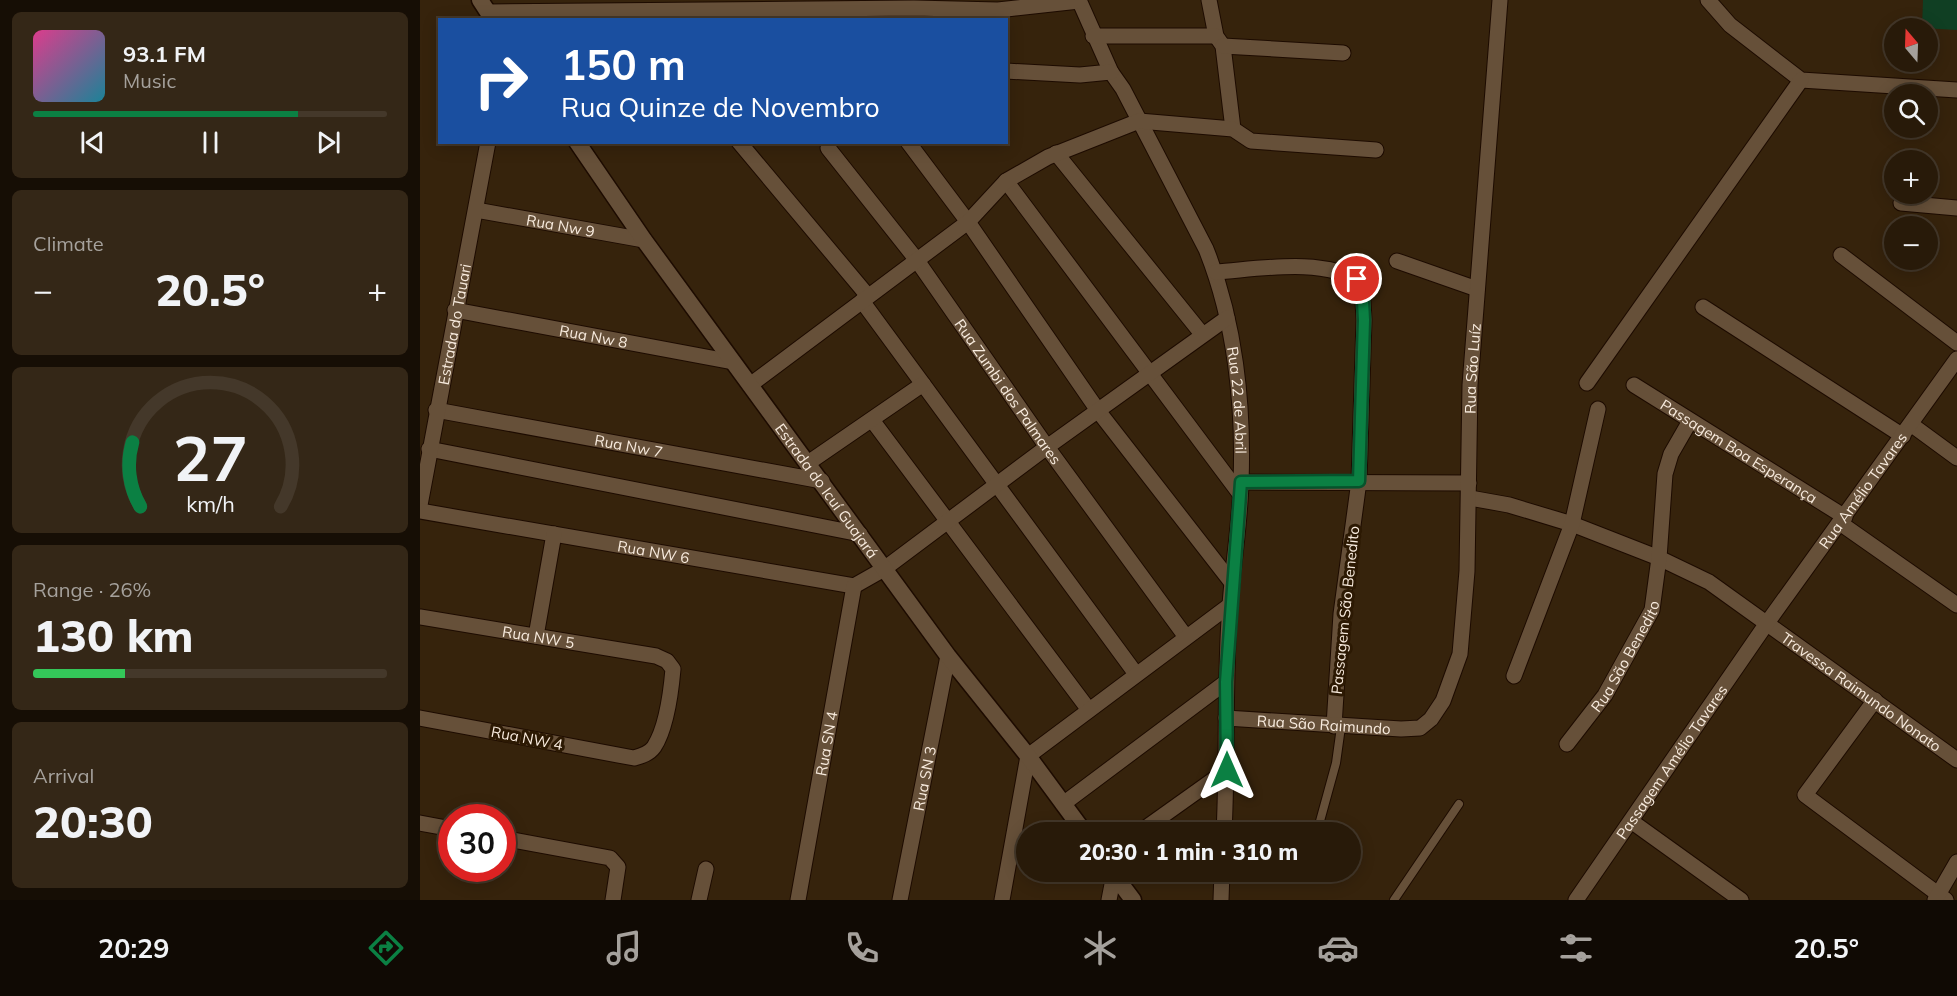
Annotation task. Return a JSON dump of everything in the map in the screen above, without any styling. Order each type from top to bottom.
[{"type":"street","points":[[1209,0],[1219,41],[1233,129]]},
{"type":"street","name":"Rua São Luíz","points":[[1420,728],[1431,719],[1443,701],[1461,654],[1469,490],[1470,385],[1500,0]]},
{"type":"street","points":[[1708,0],[1730,25],[1801,80],[1957,90]]},
{"type":"street","points":[[487,11],[914,8],[998,10],[1079,1]]},
{"type":"street","name":"Rua 22 de Abril","points":[[1079,1],[1111,72],[1123,89],[1206,249],[1216,272],[1227,318],[1239,404],[1241,488],[1230,606],[1226,682],[1227,770],[1224,822]]},
{"type":"street","points":[[1093,36],[1219,41],[1343,53]]},
{"type":"street","points":[[1008,71],[1080,75],[1111,72]]},
{"type":"street","points":[[1587,383],[1801,80]]},
{"type":"street","points":[[750,385],[968,222],[1006,181],[1056,153],[1139,121],[1233,129],[1251,141],[1376,150]]},
{"type":"street","name":"Estrada do Tauari","points":[[420,505],[488,144]]},
{"type":"street","name":"Estrada do Icuí Guajará","points":[[578,144],[644,240],[884,569],[1076,822]]},
{"type":"street","points":[[741,144],[865,298],[923,384],[1136,674]]},
{"type":"street","points":[[910,144],[968,222],[1099,412],[1232,583]]},
{"type":"street","name":"Rua Zumbi dos Palmares","points":[[828,148],[916,259],[1047,447],[1186,637]]},
{"type":"street","points":[[1056,153],[1202,334]]},
{"type":"street","points":[[1006,181],[1151,374],[1241,488]]},
{"type":"street","points":[[1914,204],[1957,207]]},
{"type":"street","name":"Rua Nw 9","points":[[476,210],[644,240]]},
{"type":"street","points":[[1841,255],[1957,343]]},
{"type":"street","points":[[1397,261],[1477,289]]},
{"type":"street","name":"Passagem São Benedito","points":[[1216,272],[1308,266],[1362,282],[1364,320],[1359,481],[1341,614],[1337,727]]},
{"type":"street","points":[[1703,307],[1907,431],[1957,458]]},
{"type":"street","name":"Rua Nw 8","points":[[455,310],[733,362]]},
{"type":"street","points":[[854,586],[884,569],[1047,447],[1099,412],[1202,334],[1227,318]]},
{"type":"street","name":"Rua Amélio Tavares","points":[[1767,622],[1843,520],[1957,359]]},
{"type":"street","points":[[808,463],[923,384]]},
{"type":"street","name":"Passagem Boa Esperança","points":[[1634,385],[1843,520],[1957,605]]},
{"type":"street","points":[[1514,676],[1572,524],[1598,409]]},
{"type":"street","name":"Rua Nw 7","points":[[436,410],[822,481]]},
{"type":"street","points":[[872,420],[1089,710]]},
{"type":"street","name":"Rua São Benedito","points":[[1567,744],[1605,696],[1652,610],[1659,558],[1665,474],[1671,454],[1690,422]]},
{"type":"street","points":[[429,449],[860,534]]},
{"type":"street","name":"Travessa Raimundo Nonato","points":[[1241,488],[1359,481],[1469,490],[1572,524],[1659,558],[1709,582],[1957,760]]},
{"type":"street","name":"Rua NW 6","points":[[420,511],[854,586]]},
{"type":"street","points":[[536,636],[554,534]]},
{"type":"street","name":"Rua SN 4","points":[[798,900],[854,586]]},
{"type":"street","points":[[1002,900],[1028,756],[1230,606]]},
{"type":"street","name":"Rua NW 5","points":[[420,617],[656,656],[667,661],[673,669],[670,698],[654,747],[645,755],[634,758]]},
{"type":"street","name":"Passagem Amélio Tavares","points":[[1576,900],[1767,622]]},
{"type":"street","name":"Rua SN 3","points":[[900,900],[948,656]]},
{"type":"street","points":[[1063,804],[1226,682]]},
{"type":"street","points":[[1875,700],[1805,795],[1940,898],[1957,862]]},
{"type":"street","name":"Rua NW 4","points":[[420,718],[634,758]]},
{"type":"street","name":"Rua São Raimundo","points":[[1226,718],[1337,727],[1420,728]]},
{"type":"street","points":[[1154,822],[1227,770]]},
{"type":"street","points":[[1631,821],[1742,900]]},
{"type":"street","points":[[420,823],[438,826]]},
{"type":"street","points":[[516,840],[610,858],[618,867],[613,900]]},
{"type":"street","points":[[699,900],[706,869]]},
{"type":"street","points":[[1109,900],[1112,882]]},
{"type":"street","points":[[1120,882],[1133,900]]},
{"type":"street","points":[[1221,900],[1222,882]]},
{"type":"lane","name":"Passagem São Benedito","points":[[1320,822],[1336,763],[1337,727]]},
{"type":"lane","points":[[1394,900],[1459,804]]},
{"type":"green space","points":[[1923,0],[1957,0],[1957,30],[1938,29],[1938,18],[1922,18]]},
{"type":"route","points":[[1227,770],[1226,682],[1241,482],[1359,481],[1364,320],[1362,282],[1357,279]]}]
